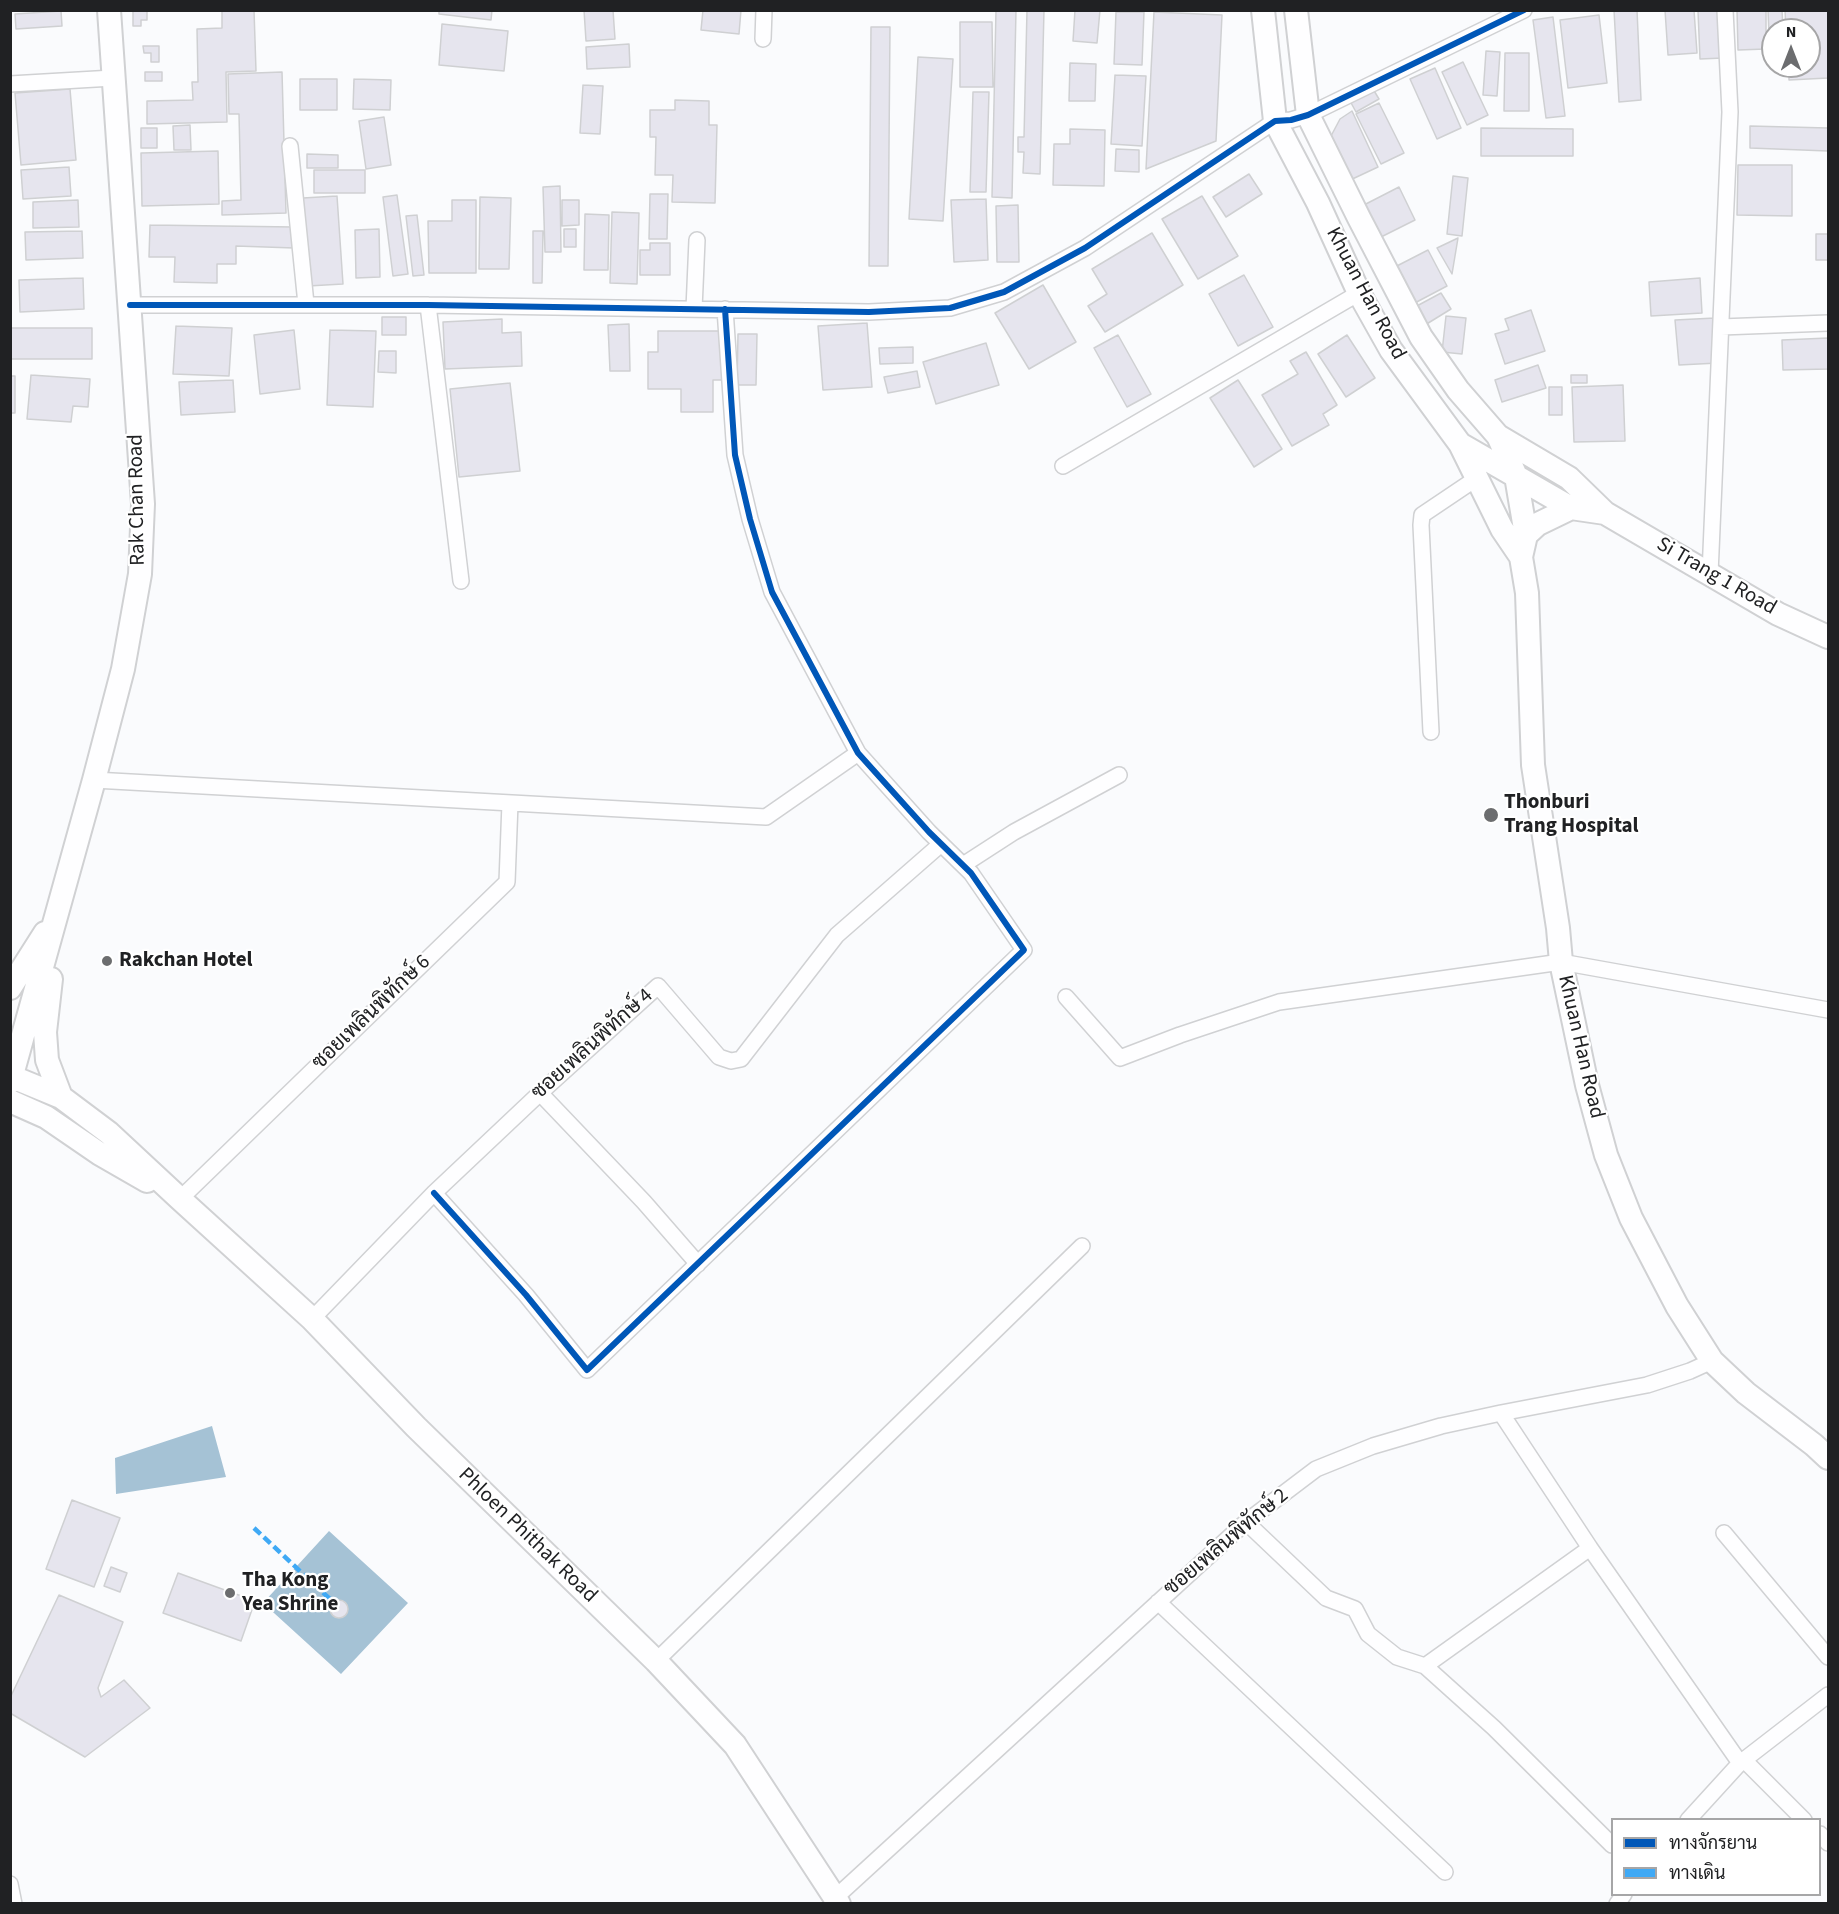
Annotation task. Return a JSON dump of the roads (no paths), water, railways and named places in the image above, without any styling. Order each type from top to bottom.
[{"type":"main road","name":"Rak Chan Road","points":[[11,1078],[123,669],[140,574],[143,504],[110,10]]},
{"type":"main road","name":"Khuan Han Road","points":[[1263,10],[1275,121],[1318,203],[1359,292],[1391,350],[1460,444],[1502,529],[1524,546]]},
{"type":"main road","name":"Khuan Han Road","points":[[1296,10],[1308,115],[1421,337],[1458,390],[1498,436],[1516,476],[1527,593],[1533,765],[1558,928],[1561,962],[1587,1085],[1606,1155],[1631,1218],[1677,1306],[1712,1361],[1746,1393],[1828,1458]]},
{"type":"main road","name":"Si Trang 1 Road","points":[[1498,436],[1569,478],[1605,513],[1778,614],[1828,637]]},
{"type":"main road","name":"Si Trang 1 Road","points":[[1460,444],[1571,508],[1605,513]]},
{"type":"main road","points":[[1524,546],[1538,524],[1571,508]]},
{"type":"main road","points":[[10,987],[58,912]]},
{"type":"main road","points":[[58,912],[45,1032],[47,1060],[61,1096]]},
{"type":"main road","name":"Phloen Phithak Road","points":[[11,1078],[61,1096],[109,1133],[312,1318],[416,1428],[656,1661],[735,1745],[837,1900]]},
{"type":"main road","name":"Phloen Phithak Road","points":[[10,1101],[46,1118],[100,1154],[180,1199]]},
{"type":"street","points":[[763,39],[764,10]]},
{"type":"street","points":[[130,305],[428,305],[869,312],[950,308],[1004,292],[1085,248],[1275,121],[1291,120],[1308,115],[1524,10]]},
{"type":"street","points":[[1710,574],[1730,112],[1725,10]]},
{"type":"street","points":[[10,84],[113,78]]},
{"type":"street","points":[[290,146],[306,304]]},
{"type":"street","points":[[694,309],[697,240]]},
{"type":"street","points":[[1063,466],[1359,292]]},
{"type":"street","points":[[428,305],[461,581]]},
{"type":"street","points":[[434,1193],[526,1295],[587,1371],[1024,950],[971,873],[941,844],[858,753],[772,592],[750,519],[735,455],[725,309]]},
{"type":"street","points":[[1720,327],[1828,323]]},
{"type":"street","points":[[1431,732],[1422,515],[1477,478]]},
{"type":"street","points":[[94,780],[766,817],[858,753]]},
{"type":"street","points":[[963,865],[1014,832],[1119,775]]},
{"type":"street","name":"ซอยเพลินพิทักษ์ 6","points":[[180,1199],[507,882],[510,803]]},
{"type":"street","name":"ซอยเพลินพิทักษ์ 4","points":[[312,1318],[434,1193],[658,986],[718,1057],[731,1061],[741,1059],[837,935],[941,844]]},
{"type":"street","points":[[1066,997],[1120,1058],[1279,1002],[1561,962],[1828,1010]]},
{"type":"street","points":[[540,1093],[644,1202],[698,1264]]},
{"type":"street","points":[[656,1661],[1082,1246]]},
{"type":"street","name":"ซอยเพลินพิทักษ์ 2","points":[[837,1900],[1246,1522],[1316,1469],[1373,1446],[1442,1426],[1647,1385],[1712,1361]]},
{"type":"street","points":[[1501,1413],[1590,1548],[1742,1761],[1802,1818]]},
{"type":"street","points":[[1246,1522],[1326,1598],[1355,1609],[1368,1634],[1397,1657],[1425,1666],[1494,1728],[1611,1844]]},
{"type":"street","points":[[1724,1533],[1828,1658]]},
{"type":"street","points":[[1425,1666],[1590,1548]]},
{"type":"street","points":[[1158,1602],[1445,1872]]},
{"type":"street","points":[[1690,1818],[1742,1761],[1828,1695]]},
{"type":"street","points":[[10,1884],[14,1904]]},
{"type":"water","points":[[212,1426],[226,1477],[116,1494],[115,1458]]},
{"type":"water","points":[[329,1531],[408,1603],[341,1674],[263,1603]]},
{"type":"place","name":"Thonburi Trang Hospital","points":[[1491,815]]},
{"type":"place","name":"Rakchan Hotel","points":[[107,961]]},
{"type":"place","name":"Tha Kong Yea Shrine","points":[[230,1593]]}]
